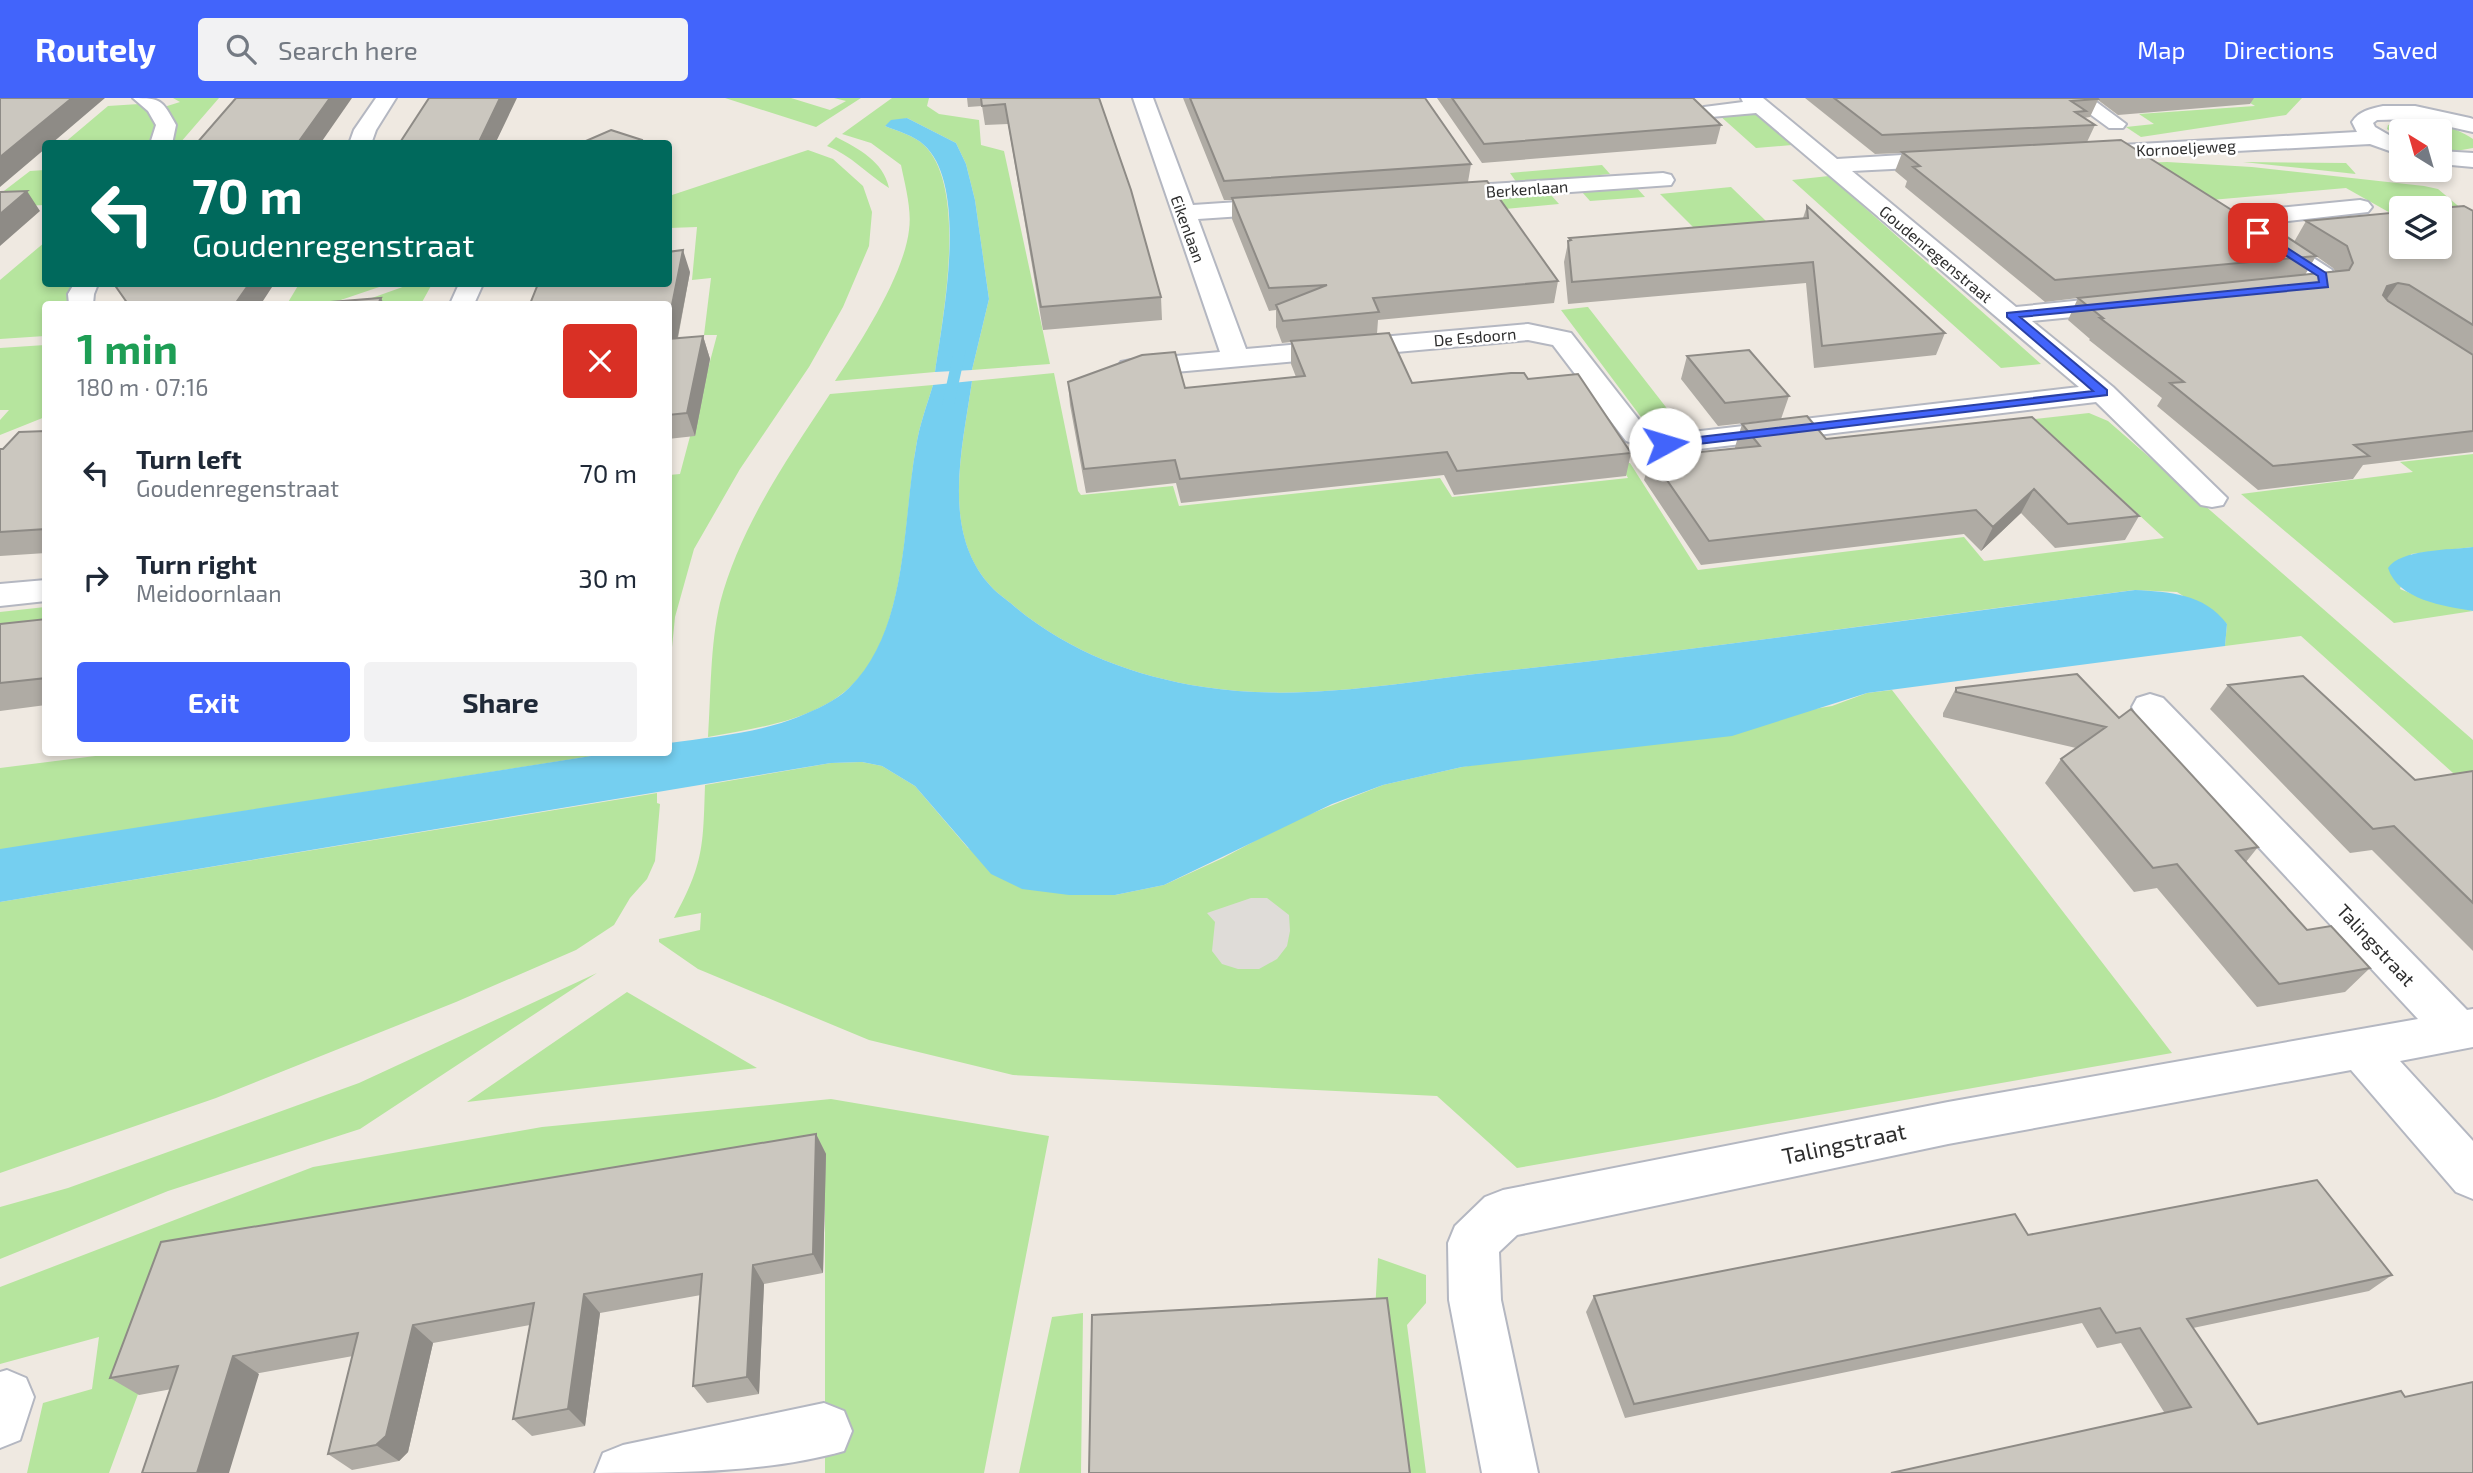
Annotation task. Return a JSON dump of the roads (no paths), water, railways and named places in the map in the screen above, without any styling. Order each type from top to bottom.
[{"type":"street","points":[[143,98],[156,107],[166,125],[162,140]]},
{"type":"street","points":[[361,140],[386,98]]},
{"type":"street","name":"Eikenlaan","points":[[1143,98],[1236,360]]},
{"type":"street","points":[[2078,98],[2116,124]]},
{"type":"street","points":[[2355,98],[2473,126]]},
{"type":"street","points":[[1711,111],[1756,102]]},
{"type":"street","name":"Goudenregenstraat","points":[[1756,102],[2103,393],[2212,498]]},
{"type":"street","points":[[2383,105],[2362,122],[2364,128],[2374,137],[2389,144]]},
{"type":"street","name":"Kornoeljeweg","points":[[2068,153],[2374,137]]},
{"type":"street","points":[[1831,166],[1979,158]]},
{"type":"street","points":[[2452,160],[2471,162]]},
{"type":"street","name":"Berkenlaan","points":[[1420,196],[1482,182],[1663,180]]},
{"type":"street","points":[[1182,213],[1301,205]]},
{"type":"street","points":[[2254,292],[2324,285],[2323,275],[2238,219],[2360,206]]},
{"type":"street","points":[[2010,315],[2144,302]]},
{"type":"street","name":"De Esdoorn","points":[[1131,369],[1528,332],[1562,339],[1636,436],[1665,444],[2103,393]]},
{"type":"street","points":[[0,595],[42,590]]},
{"type":"street","name":"Talingstraat","points":[[2150,707],[2465,1029]]},
{"type":"street","name":"Talingstraat","points":[[1510,1473],[1475,1300],[1473,1243],[1503,1214],[1948,1123],[2465,1029]]},
{"type":"street","points":[[2360,1048],[2473,1175]]},
{"type":"street","points":[[0,1399],[7,1397],[0,1420]]},
{"type":"street","points":[[623,1473],[824,1431]]},
{"type":"water","points":[[907,118],[956,143],[966,164],[975,200],[989,299],[972,370],[935,372],[949,253],[946,190],[938,164],[924,145],[911,136],[885,126],[891,120]]},
{"type":"water","points":[[972,381],[961,459],[960,512],[964,537],[973,561],[988,583],[1035,622],[1080,649],[1128,669],[1178,682],[1204,687],[1279,693],[1354,689],[2135,590],[2173,593],[2208,606],[2227,624],[2225,646],[1867,693],[1732,736],[1462,767],[1383,785],[1332,804],[1164,885],[1115,895],[1069,895],[1022,889],[991,874],[915,786],[882,766],[862,762],[831,763],[0,902],[0,849],[591,756],[672,756],[672,743],[767,727],[825,705],[849,688],[869,664],[883,636],[900,574],[917,439],[933,385]]},
{"type":"water","points":[[2473,547],[2473,611],[2423,600],[2401,588],[2388,568],[2403,557],[2414,554]]},
{"type":"waterway","points":[[948,405],[960,350]]}]
